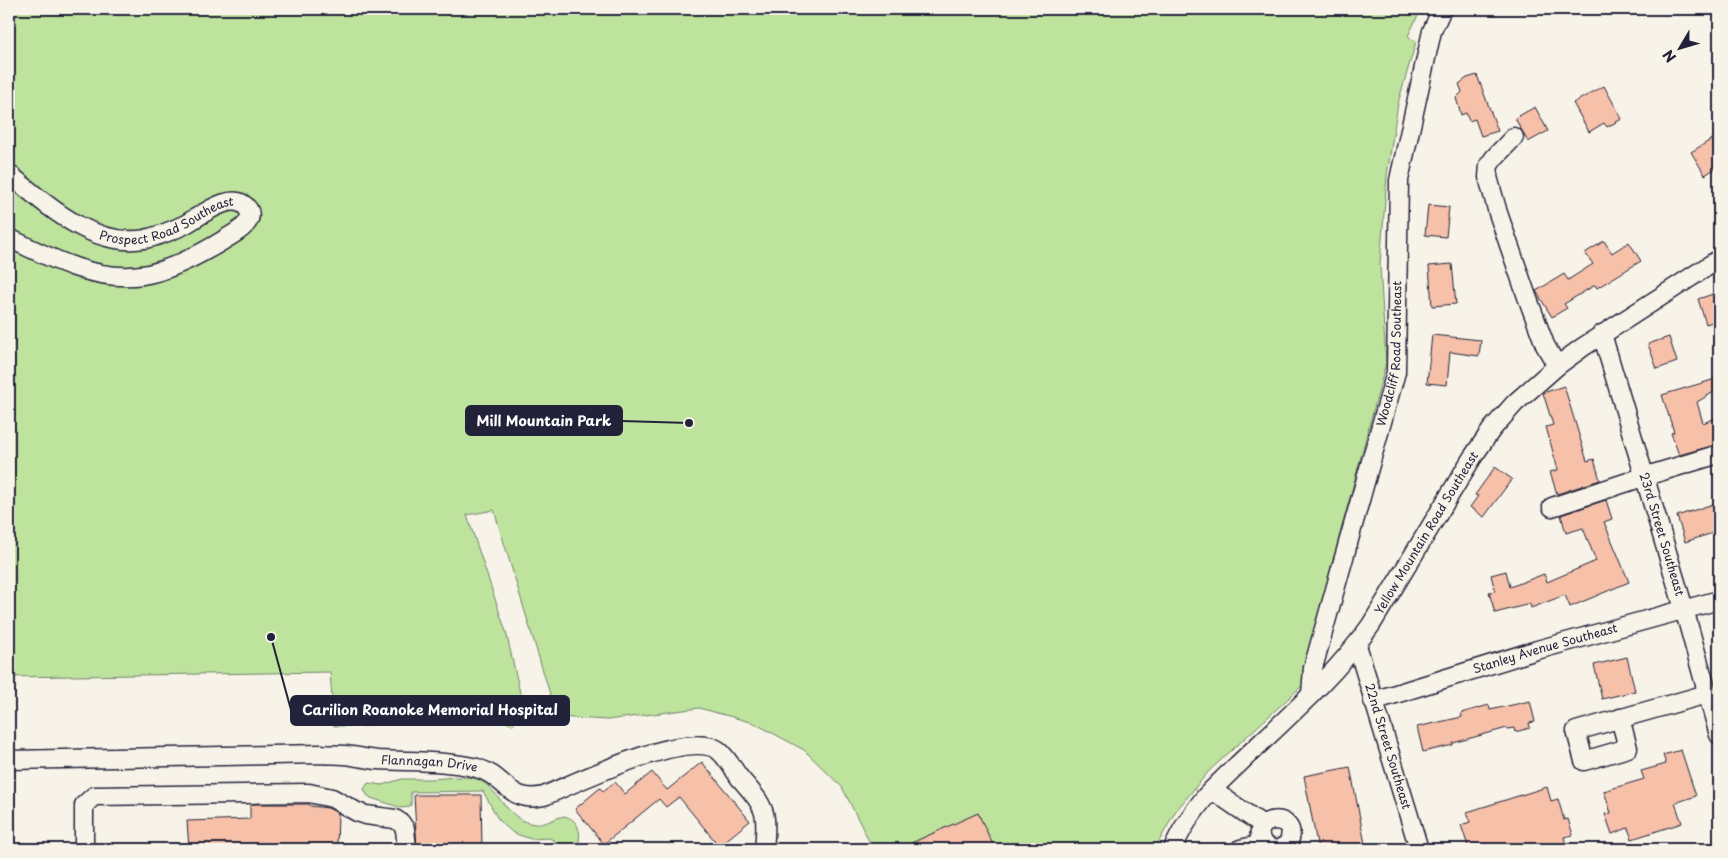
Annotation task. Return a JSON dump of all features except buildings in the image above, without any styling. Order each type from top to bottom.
[{"type":"street","name":"Woodcliff Road Southeast","points":[[1311,694],[1313,668],[1396,372],[1399,180],[1432,31],[1442,9]]},
{"type":"street","points":[[1514,137],[1494,158],[1490,165],[1488,177],[1498,213],[1526,294],[1545,345],[1557,366]]},
{"type":"street","name":"Prospect Road Southeast","points":[[9,174],[62,216],[83,229],[103,236],[124,240],[144,239],[162,234],[186,224],[220,204],[234,201],[241,203],[250,214],[244,228],[222,241],[179,263],[143,275],[108,275],[84,270],[47,256],[9,238]]},
{"type":"street","name":"Yellow Mountain Road Southeast","points":[[1173,849],[1176,840],[1193,812],[1212,790],[1337,669],[1357,645],[1472,458],[1492,429],[1515,402],[1557,366],[1602,334],[1719,259]]},
{"type":"street","name":"23rd Street Southeast","points":[[1602,334],[1643,477],[1684,609],[1706,694],[1719,735]]},
{"type":"street","points":[[1552,507],[1719,454]]},
{"type":"street","name":"Stanley Avenue Southeast","points":[[1373,701],[1537,650],[1719,600]]},
{"type":"street","name":"22nd Street Southeast","points":[[1357,645],[1419,849]]},
{"type":"street","points":[[1620,718],[1706,694]]},
{"type":"street","name":"Flannagan Drive","points":[[9,760],[311,754],[350,756],[376,760],[442,763],[477,768],[489,772],[510,791],[521,797],[532,799],[544,796],[628,760],[676,747],[706,746],[718,750],[756,799],[765,816],[764,849]]},
{"type":"street","points":[[1212,790],[1263,825]]},
{"type":"street","points":[[84,849],[84,805],[94,796],[309,793],[332,798],[366,815],[395,819],[405,829],[407,849]]},
{"type":"street","points":[[1240,849],[1272,848],[1284,847],[1290,839],[1287,825],[1274,819],[1263,825],[1260,837],[1272,848]]},
{"type":"green space","points":[[9,9],[1421,9],[1408,36],[1416,42],[1398,103],[1387,175],[1380,265],[1386,363],[1331,568],[1303,685],[1209,771],[1175,812],[1155,849],[873,849],[842,787],[804,750],[754,723],[699,708],[607,720],[557,717],[494,510],[467,515],[506,632],[524,710],[513,725],[477,710],[443,709],[408,714],[366,726],[334,726],[330,672],[9,677]]},
{"type":"green space","points":[[472,778],[481,781],[494,792],[511,812],[526,822],[539,824],[564,816],[568,817],[575,822],[579,829],[579,842],[574,846],[568,847],[549,838],[531,839],[513,833],[498,819],[483,791],[411,792],[411,805],[402,808],[371,798],[364,789],[368,783],[382,785],[402,779]]},
{"type":"place","name":"Mill Mountain Park","points":[[689,423]]},
{"type":"place","name":"Carilion Roanoke Memorial Hospital","points":[[271,637]]}]
